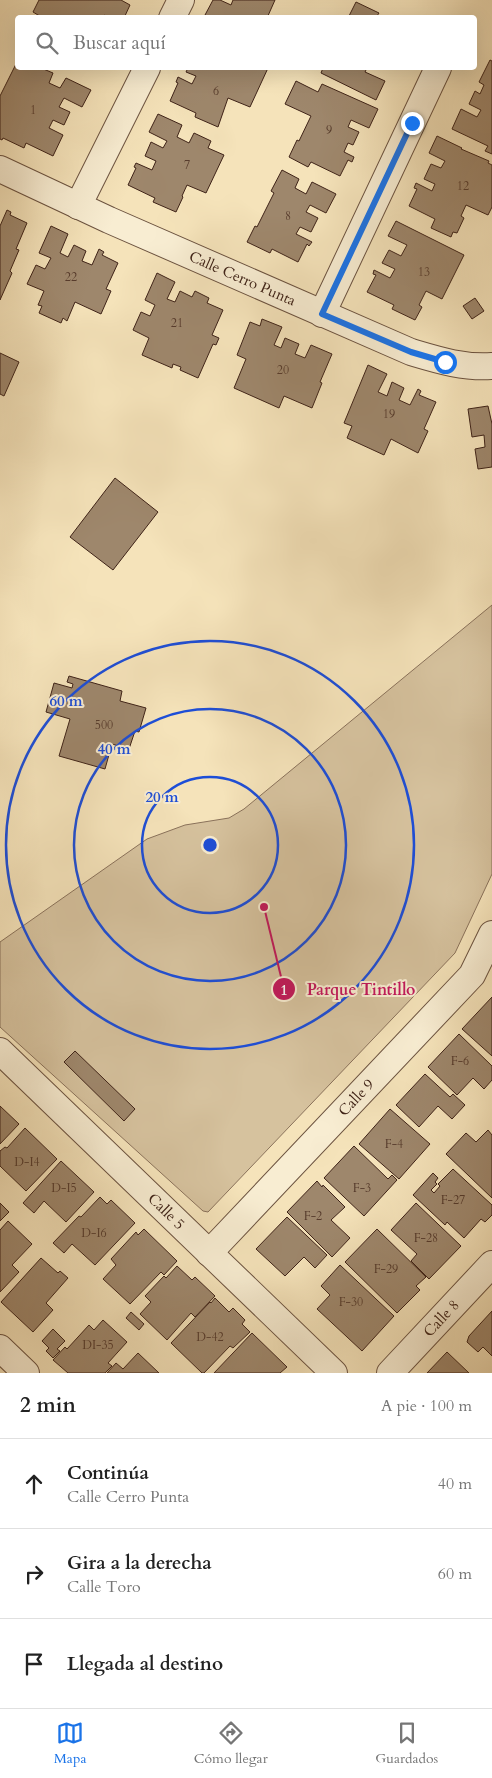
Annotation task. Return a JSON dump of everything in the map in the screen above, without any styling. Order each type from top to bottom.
[{"type":"street","points":[[173,15],[180,0]]},
{"type":"street","points":[[78,206],[146,70]]},
{"type":"street","points":[[322,314],[437,70]]},
{"type":"street","name":"Calle Cerro Punta","points":[[0,169],[78,206],[411,352],[445,362],[475,367],[492,366]]},
{"type":"street","name":"Calle 9","points":[[209,1253],[472,975],[492,934]]},
{"type":"street","name":"Calle 5","points":[[0,1051],[334,1373]]},
{"type":"street","name":"Calle 8","points":[[390,1373],[492,1264]]},
{"type":"shaded area","points":[[492,605],[492,874],[455,953],[208,1212],[203,1211],[0,1027],[0,942],[147,839],[185,825],[229,818],[244,809]]},
{"type":"building","points":[[39,0],[121,0],[130,5],[125,15],[38,15],[33,12]]},
{"type":"building","points":[[213,0],[220,0],[231,5],[233,0],[275,0],[268,15],[205,15]]},
{"type":"building","points":[[356,2],[379,13],[378,15],[350,15]]},
{"type":"building","points":[[490,60],[492,61],[492,154],[485,151],[488,146],[452,129],[461,109],[477,117],[481,110],[469,104],[475,91],[480,94],[484,85],[479,82]]},
{"type":"building","points":[[15,66],[15,70],[46,70],[53,73],[49,83],[60,88],[66,78],[91,90],[82,107],[64,98],[59,107],[70,112],[64,125],[53,120],[49,128],[63,135],[53,156],[26,143],[24,148],[3,138],[2,140],[0,139],[0,96]]},
{"type":"building","points":[[187,70],[267,70],[250,107],[228,98],[218,127],[195,117],[196,113],[170,101],[178,83],[176,82],[178,77],[192,84],[196,76],[186,72]]},
{"type":"building","points":[[322,70],[366,70],[365,72],[385,81],[376,100],[321,73]]},
{"type":"building","points":[[296,81],[318,92],[322,84],[378,109],[369,128],[351,120],[348,127],[359,132],[353,145],[348,143],[344,152],[354,157],[352,162],[348,160],[340,176],[311,162],[308,167],[289,157],[311,116],[285,104]]},
{"type":"building","points":[[158,114],[182,125],[177,137],[189,143],[194,133],[211,141],[208,148],[224,155],[206,193],[187,185],[176,212],[153,202],[155,198],[128,185],[136,168],[134,167],[136,163],[152,170],[156,161],[145,156],[151,142],[163,148],[167,141],[149,132]]},
{"type":"building","points":[[437,136],[489,161],[488,163],[492,165],[492,207],[488,215],[466,205],[461,216],[464,218],[457,233],[453,232],[451,237],[431,228],[435,219],[409,206],[417,189],[414,188],[416,183],[432,191],[435,184],[424,179],[431,164],[441,168],[445,161],[429,153]]},
{"type":"building","points":[[282,170],[299,179],[295,188],[306,194],[312,182],[336,194],[326,213],[310,205],[306,212],[318,218],[311,232],[300,227],[296,234],[312,242],[309,246],[307,244],[298,262],[272,249],[270,253],[247,242],[255,226],[257,227],[274,193],[271,191]]},
{"type":"building","points":[[7,210],[11,212],[10,215],[27,223],[16,249],[19,250],[10,271],[12,273],[0,300],[0,226]]},
{"type":"building","points":[[396,221],[464,255],[442,299],[426,291],[419,305],[422,307],[415,320],[392,309],[394,305],[367,292],[376,275],[373,274],[374,270],[390,278],[395,269],[382,263],[389,250],[401,256],[407,245],[388,236]]},
{"type":"building","points":[[51,226],[68,234],[60,253],[68,257],[74,245],[86,251],[82,261],[92,265],[99,249],[104,252],[102,255],[118,263],[106,289],[111,291],[101,314],[75,302],[67,321],[63,318],[61,323],[39,313],[42,306],[38,305],[44,291],[27,284],[36,265],[45,269],[51,258],[39,253]]},
{"type":"building","points":[[157,273],[175,282],[167,299],[175,302],[180,291],[192,297],[195,291],[209,298],[207,303],[223,310],[212,335],[219,338],[216,345],[213,344],[198,378],[180,370],[181,367],[173,364],[172,368],[142,355],[149,338],[133,330],[141,312],[150,316],[155,305],[145,300]]},
{"type":"building","points":[[475,298],[484,311],[472,319],[463,306]]},
{"type":"building","points":[[262,319],[282,327],[274,345],[281,348],[285,338],[299,344],[295,354],[305,358],[311,345],[332,354],[320,382],[322,383],[312,408],[284,396],[279,408],[234,388],[246,359],[237,355],[250,322],[260,326]]},
{"type":"building","points":[[0,353],[19,362],[4,396],[0,394]]},
{"type":"building","points":[[368,365],[387,374],[378,392],[387,396],[392,382],[404,388],[399,400],[410,405],[418,389],[421,391],[419,395],[436,402],[424,429],[428,431],[418,453],[391,439],[384,455],[347,438],[352,426],[344,423]]},
{"type":"building","points":[[488,406],[492,424],[492,467],[478,469],[475,449],[485,447],[484,435],[472,437],[468,409]]},
{"type":"building","points":[[115,478],[158,512],[113,570],[70,537]]},
{"type":"building","points":[[69,676],[122,691],[120,701],[146,708],[139,732],[135,731],[129,749],[112,744],[105,769],[59,756],[70,719],[46,712],[54,683],[72,688],[73,684],[67,682]]},
{"type":"building","points":[[492,997],[492,1056],[462,1029]]},
{"type":"building","points":[[459,1034],[492,1066],[492,1080],[484,1089],[473,1078],[457,1095],[428,1067]]},
{"type":"building","points":[[75,1051],[135,1109],[124,1121],[64,1062]]},
{"type":"building","points":[[425,1074],[450,1097],[453,1094],[465,1105],[452,1119],[438,1106],[419,1127],[396,1105]]},
{"type":"building","points":[[0,1106],[19,1124],[0,1144]]},
{"type":"building","points":[[390,1109],[430,1144],[399,1179],[359,1144]]},
{"type":"building","points":[[25,1128],[57,1159],[26,1191],[0,1166],[0,1151],[5,1147],[7,1148]]},
{"type":"building","points":[[488,1130],[492,1135],[492,1198],[446,1154],[466,1133],[476,1142]]},
{"type":"building","points":[[354,1146],[388,1179],[392,1175],[397,1180],[364,1216],[324,1178]]},
{"type":"building","points":[[61,1161],[94,1192],[66,1222],[44,1201],[34,1213],[23,1203]]},
{"type":"building","points":[[453,1169],[492,1205],[492,1215],[485,1222],[481,1219],[464,1238],[447,1222],[445,1225],[413,1195],[433,1173],[438,1178],[435,1182],[437,1184],[431,1190],[434,1193],[440,1186],[438,1184]]},
{"type":"building","points":[[317,1181],[345,1207],[331,1220],[350,1238],[332,1257],[287,1212]]},
{"type":"building","points":[[100,1197],[107,1204],[111,1200],[135,1223],[95,1265],[72,1244],[64,1253],[53,1243]]},
{"type":"building","points":[[0,1203],[9,1212],[0,1221]]},
{"type":"building","points":[[416,1203],[461,1246],[429,1279],[411,1261],[417,1254],[391,1230]]},
{"type":"building","points":[[287,1217],[327,1255],[315,1268],[304,1257],[285,1276],[256,1249]]},
{"type":"building","points":[[8,1221],[32,1244],[12,1265],[19,1272],[0,1292],[0,1230]]},
{"type":"building","points":[[144,1229],[177,1261],[164,1275],[161,1272],[130,1304],[103,1279],[116,1265],[111,1259],[136,1232],[138,1235]]},
{"type":"building","points":[[377,1229],[426,1277],[416,1286],[420,1290],[397,1313],[345,1262]]},
{"type":"building","points":[[41,1258],[58,1273],[60,1271],[68,1278],[46,1303],[53,1310],[33,1332],[1,1302]]},
{"type":"building","points":[[340,1265],[394,1316],[362,1351],[317,1309],[330,1295],[321,1286]]},
{"type":"building","points":[[177,1266],[192,1280],[195,1277],[215,1296],[195,1317],[191,1313],[167,1340],[140,1314],[151,1302],[145,1296],[164,1276],[166,1278]]},
{"type":"building","points":[[215,1298],[229,1312],[233,1308],[245,1320],[242,1324],[250,1332],[233,1348],[230,1346],[202,1373],[171,1343]]},
{"type":"building","points":[[492,1311],[492,1356],[483,1347],[478,1352],[467,1342],[469,1336]]},
{"type":"building","points":[[131,1312],[144,1324],[139,1330],[126,1318]]},
{"type":"building","points":[[103,1320],[127,1342],[108,1363],[112,1366],[105,1373],[68,1373],[53,1360],[65,1347],[67,1349],[89,1325],[94,1330]]},
{"type":"building","points":[[53,1329],[65,1341],[57,1349],[60,1351],[53,1358],[46,1351],[49,1348],[42,1341]]},
{"type":"building","points":[[252,1333],[287,1367],[280,1373],[214,1373]]},
{"type":"building","points":[[447,1352],[469,1373],[427,1373]]},
{"type":"building","points":[[138,1353],[159,1373],[107,1373],[116,1363],[123,1369]]},
{"type":"place","name":"Parque Tintillo","points":[[264,907]]},
{"type":"route","points":[[412,123],[322,314],[411,352],[445,362]]}]
